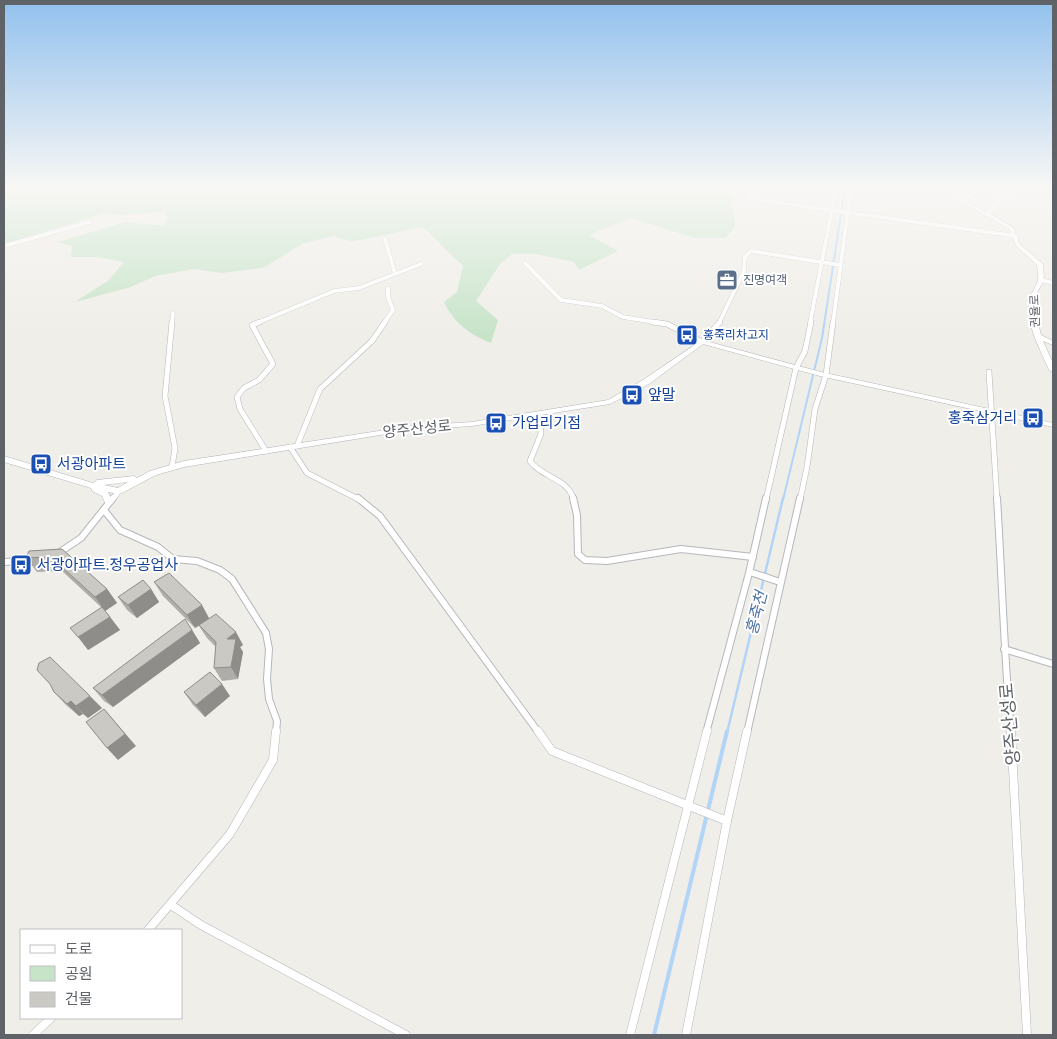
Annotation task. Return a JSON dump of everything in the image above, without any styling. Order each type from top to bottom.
[{"type":"street","points":[[4,246],[38,236]]},
{"type":"street","points":[[630,1035],[687,805],[750,572],[796,368],[805,351],[827,236]]},
{"type":"street","points":[[686,1035],[726,821],[807,467],[844,236]]},
{"type":"street","name":"권율로","points":[[1016,236],[1018,245],[1040,264],[1041,280],[1034,290],[1034,324],[1037,336],[1053,370]]},
{"type":"street","points":[[385,238],[395,274]]},
{"type":"street","name":"양주산성로","points":[[49,557],[62,552],[80,538],[119,491],[142,478],[172,467],[266,450],[411,428],[472,424],[539,414],[619,399],[702,342],[719,323],[744,271],[745,257],[751,251],[822,262]]},
{"type":"street","points":[[822,262],[840,265]]},
{"type":"street","points":[[525,263],[561,300],[602,306],[623,317],[667,324],[702,342],[823,375],[1053,425]]},
{"type":"street","points":[[266,450],[240,409],[238,397],[244,388],[259,380],[273,364],[252,325],[334,291],[359,288],[421,264]]},
{"type":"street","points":[[1041,280],[1053,283]]},
{"type":"street","points":[[388,288],[388,297],[393,310],[372,341],[320,389],[294,447],[307,473],[365,502],[380,516],[552,751],[726,821]]},
{"type":"street","points":[[172,312],[165,396],[165,410],[174,434],[176,457],[172,467]]},
{"type":"street","points":[[1037,336],[1053,344]]},
{"type":"street","points":[[1041,344],[1053,344]]},
{"type":"street","points":[[1049,360],[1053,349]]},
{"type":"street","name":"양주산성로","points":[[989,372],[1004,611],[1004,649],[1014,772],[1027,1035]]},
{"type":"street","points":[[539,414],[541,434],[530,461],[538,470],[562,482],[570,489],[574,500],[578,532],[578,554],[584,560],[607,561],[681,549],[753,557]]},
{"type":"street","points":[[4,459],[104,492],[108,496],[107,506],[120,530],[158,547],[173,559],[197,561],[220,570],[232,579],[266,633],[269,649],[267,680],[270,699],[277,721],[273,760],[230,834],[149,929]]},
{"type":"street","points":[[84,484],[142,478]]},
{"type":"street","points":[[84,484],[119,491]]},
{"type":"street","points":[[4,562],[41,559]]},
{"type":"street","points":[[750,572],[780,582]]},
{"type":"street","points":[[1004,649],[1053,664]]},
{"type":"street","points":[[171,905],[201,925],[406,1035]]},
{"type":"street","points":[[33,1035],[50,1019]]},
{"type":"green space","points":[[4,236],[29,236],[4,244]]},
{"type":"green space","points":[[76,236],[332,236],[302,244],[263,268],[222,273],[194,269],[155,276],[131,287],[75,302],[109,280],[124,262],[97,257],[71,257],[72,246],[57,242]]},
{"type":"green space","points":[[335,236],[377,236],[351,242]]},
{"type":"green space","points":[[433,236],[592,236],[618,251],[579,270],[574,262],[536,254],[512,254],[500,264],[476,301],[498,320],[491,343],[476,336],[457,322],[444,302],[457,292],[463,266]]},
{"type":"green space","points":[[690,236],[726,236],[725,238]]},
{"type":"building","points":[[62,549],[107,589],[95,597],[51,557],[26,558],[29,551]]},
{"type":"building","points":[[169,573],[202,605],[187,615],[154,582]]},
{"type":"building","points":[[143,580],[151,589],[128,605],[118,597]]},
{"type":"building","points":[[102,607],[110,617],[78,637],[70,628]]},
{"type":"building","points":[[216,614],[236,632],[227,639],[236,639],[231,667],[214,668],[216,642],[199,625]]},
{"type":"building","points":[[185,619],[192,630],[102,695],[93,688]]},
{"type":"building","points":[[50,657],[90,696],[76,706],[71,701],[67,704],[54,692],[50,684],[37,670],[39,663]]},
{"type":"building","points":[[210,672],[222,684],[196,705],[184,692]]},
{"type":"building","points":[[104,709],[125,734],[107,748],[86,722]]},
{"type":"waterway","name":"홍죽천","points":[[783,500],[822,338],[838,236]]},
{"type":"waterway","name":"홍죽천","points":[[727,733],[783,498]]},
{"type":"waterway","name":"홍죽천","points":[[654,1035],[727,731]]},
{"type":"place","name":"진명여객","points":[[727,280]]},
{"type":"place","name":"홍죽리차고지","points":[[687,335]]},
{"type":"place","name":"앞말","points":[[632,395]]},
{"type":"place","name":"홍죽삼거리","points":[[1033,418]]},
{"type":"place","name":"가업리기점","points":[[496,423]]},
{"type":"place","name":"서광아파트","points":[[41,464]]},
{"type":"place","name":"서광아파트.정우공업사","points":[[21,565]]}]
